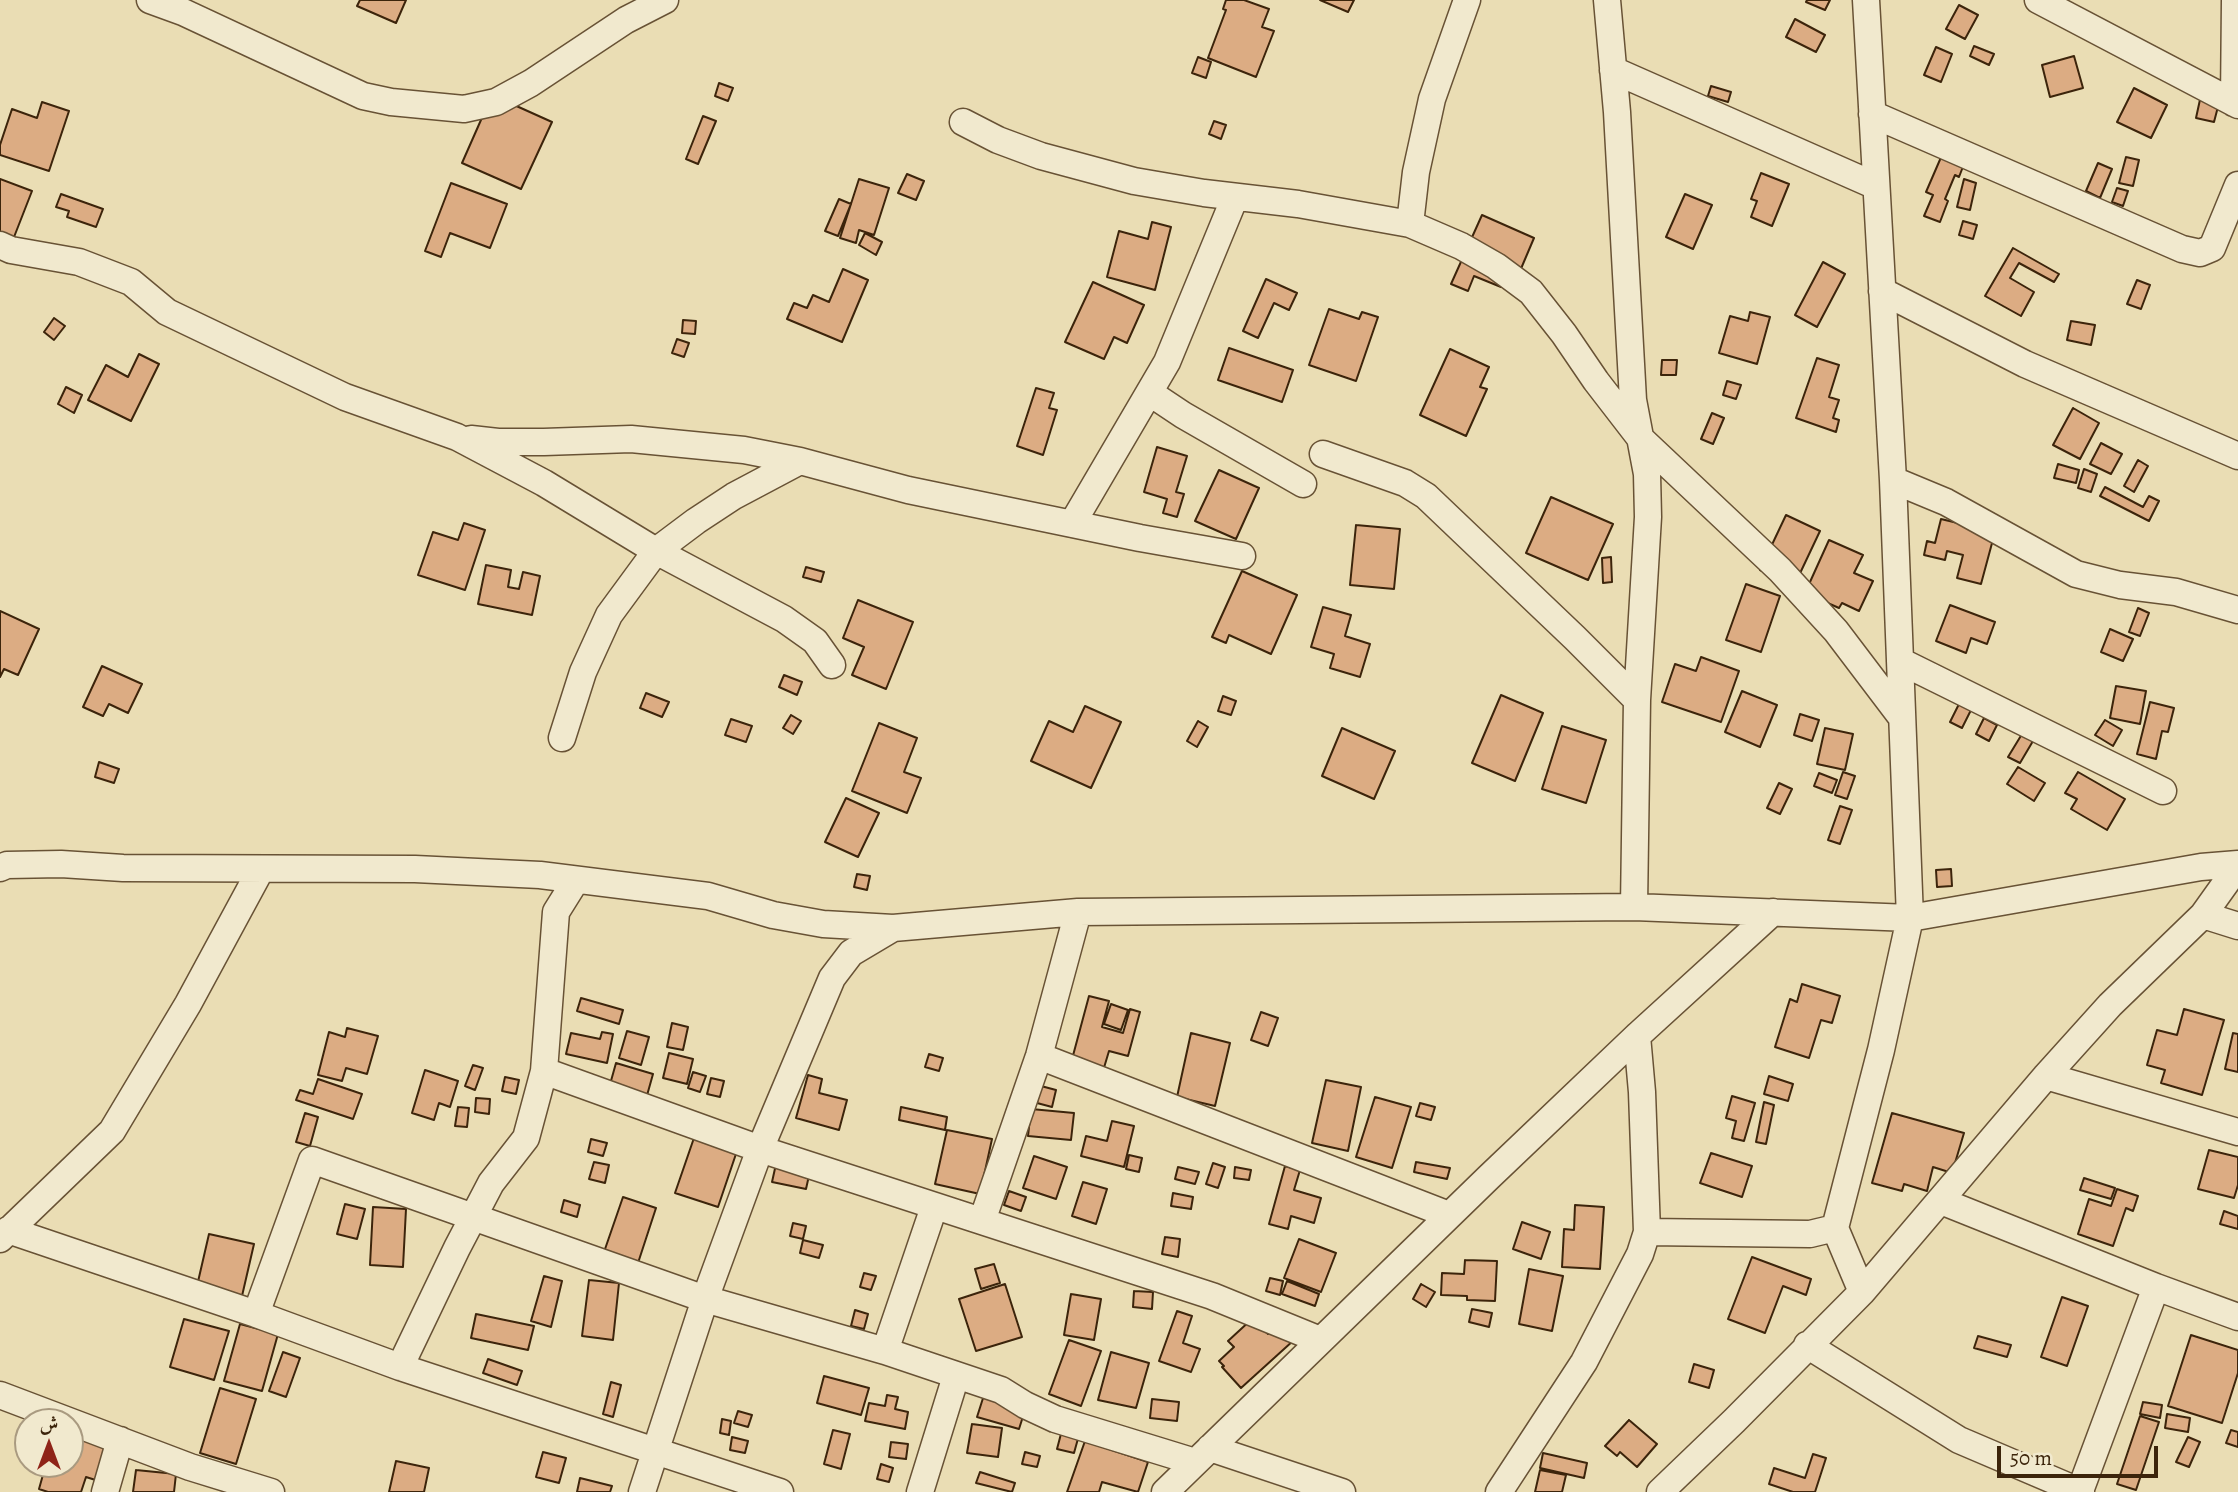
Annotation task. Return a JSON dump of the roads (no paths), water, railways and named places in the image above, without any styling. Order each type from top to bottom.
[{"type":"street","points":[[149,0],[183,12],[363,96],[464,110],[496,102],[531,83],[626,20],[665,0]]},
{"type":"street","points":[[1410,224],[1416,172],[1432,99],[1467,0]]},
{"type":"street","points":[[1607,0],[1633,400],[1647,474],[1648,517],[1637,700],[1634,907]]},
{"type":"street","points":[[1862,1292],[1835,1228],[1881,1050],[1910,918],[1893,480],[1866,0]]},
{"type":"street","points":[[2038,0],[2236,104],[2235,0]]},
{"type":"street","points":[[1613,70],[1876,186]]},
{"type":"street","points":[[1872,114],[2182,249],[2200,253],[2212,248],[2238,185]]},
{"type":"street","points":[[963,122],[998,140],[1041,156],[1134,181],[1298,204],[1410,224],[1461,246],[1496,266],[1531,292],[1640,438],[1780,570],[1836,631],[1902,718]]},
{"type":"street","points":[[1072,524],[1167,362],[1235,197]]},
{"type":"street","points":[[0,245],[11,250],[79,262],[131,282],[167,312],[345,397],[457,437],[544,483],[656,551],[784,619],[815,641],[832,665]]},
{"type":"street","points":[[1882,291],[2025,364],[2238,456]]},
{"type":"street","points":[[1150,393],[1303,484]]},
{"type":"street","points":[[457,437],[498,443],[631,439],[744,450],[800,461],[908,490],[1242,555]]},
{"type":"street","points":[[1323,454],[1373,470],[1426,496],[1637,700]]},
{"type":"street","points":[[562,738],[583,672],[610,615],[656,551],[734,496],[800,461]]},
{"type":"street","points":[[1893,480],[1945,502],[2076,574],[2120,585],[2176,592],[2238,610]]},
{"type":"street","points":[[1900,661],[2163,791]]},
{"type":"street","points":[[0,868],[7,865],[61,864],[122,868],[415,869],[540,875],[708,896],[773,915],[823,924],[893,928],[1078,912],[1634,907],[1910,918],[2201,867],[2238,865]]},
{"type":"street","points":[[1660,1492],[1862,1292],[2110,1005],[2203,915],[2238,865]]},
{"type":"street","points":[[261,869],[188,1004],[112,1131],[4,1234],[256,1314],[400,1367],[780,1492]]},
{"type":"street","points":[[400,1367],[491,1183],[526,1138],[544,1071],[556,912],[576,880]]},
{"type":"street","points":[[982,1221],[1039,1056],[1078,912]]},
{"type":"street","points":[[1165,1492],[1449,1215],[1637,1036],[1773,912]]},
{"type":"street","points":[[2203,915],[2238,926]]},
{"type":"street","points":[[642,1492],[705,1299],[760,1149],[832,978],[851,953],[893,928]]},
{"type":"street","points":[[1499,1492],[1584,1362],[1640,1254],[1647,1231],[1642,1092],[1637,1036]]},
{"type":"street","points":[[1039,1056],[1449,1215]]},
{"type":"street","points":[[544,1071],[760,1149],[1212,1296],[1320,1340]]},
{"type":"street","points":[[2046,1076],[2238,1132]]},
{"type":"street","points":[[256,1314],[312,1160],[705,1299],[885,1351],[1001,1390],[1055,1419],[1342,1492]]},
{"type":"street","points":[[1941,1200],[2156,1287],[2238,1317]]},
{"type":"street","points":[[885,1351],[934,1207]]},
{"type":"street","points":[[1647,1231],[1810,1234],[1835,1228]]},
{"type":"street","points":[[1807,1345],[1959,1440],[2081,1492],[2156,1287]]},
{"type":"street","points":[[920,1492],[956,1376]]},
{"type":"street","points":[[0,1395],[190,1467],[271,1492]]},
{"type":"street","points":[[105,1492],[120,1440]]}]
